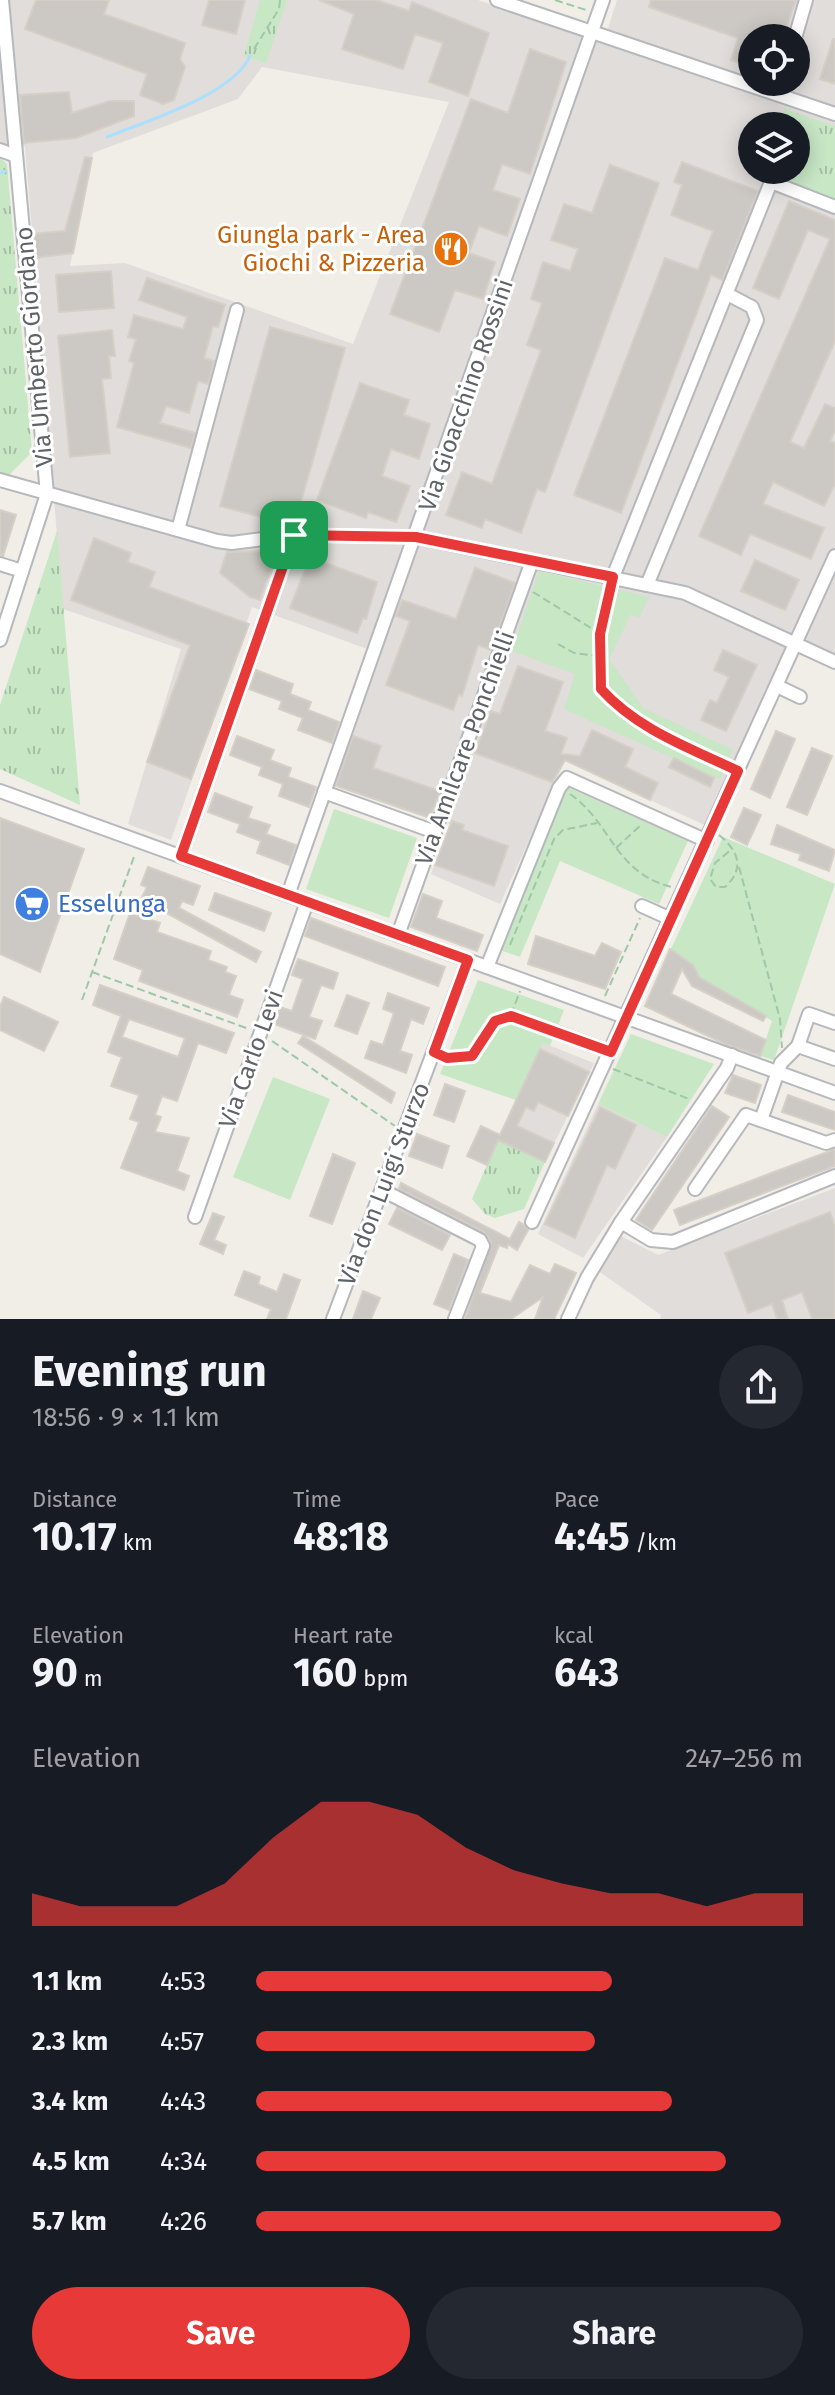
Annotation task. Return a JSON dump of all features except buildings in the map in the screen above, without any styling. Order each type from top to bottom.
[{"type":"street","name":"Via Umberto Giordano","points":[[0,640],[3,618],[47,494],[2,0]]},
{"type":"street","points":[[497,0],[738,75]]},
{"type":"street","points":[[799,24],[806,0]]},
{"type":"street","name":"Via Gioacchino Rossini","points":[[288,895],[601,6]]},
{"type":"street","points":[[796,96],[835,114]]},
{"type":"street","points":[[0,150],[16,156]]},
{"type":"street","points":[[613,577],[680,404],[729,295],[771,182],[835,207]]},
{"type":"street","points":[[647,585],[757,320],[752,307],[729,295]]},
{"type":"street","points":[[178,530],[237,310]]},
{"type":"street","points":[[0,480],[232,543],[294,535],[416,537],[613,577],[685,593],[835,662]]},
{"type":"street","points":[[181,856],[294,535]]},
{"type":"street","points":[[532,1222],[835,556]]},
{"type":"street","name":"Via Amilcare Ponchielli","points":[[398,935],[532,561]]},
{"type":"street","points":[[0,564],[22,571]]},
{"type":"street","points":[[777,686],[800,697]]},
{"type":"street","points":[[487,967],[559,788],[567,778],[652,816],[709,835]]},
{"type":"street","points":[[0,791],[835,1093]]},
{"type":"street","points":[[324,792],[435,832]]},
{"type":"street","name":"Via Carlo Levi","points":[[195,1217],[307,902]]},
{"type":"street","points":[[644,906],[671,919]]},
{"type":"street","name":"Via don Luigi Sturzo","points":[[333,1319],[468,960]]},
{"type":"street","points":[[761,1120],[777,1072],[786,1057],[798,1046],[809,1014],[835,1023]]},
{"type":"street","points":[[556,1032],[611,1052]]},
{"type":"street","points":[[798,1046],[835,1059]]},
{"type":"street","points":[[568,1319],[587,1278],[621,1222],[727,1068],[732,1055]]},
{"type":"street","points":[[695,1189],[746,1115],[826,1143],[835,1140]]},
{"type":"street","points":[[621,1222],[651,1240],[673,1242],[835,1176]]},
{"type":"street","points":[[382,1190],[480,1240],[483,1246],[455,1319]]},
{"type":"path","points":[[254,49],[277,12],[280,0]]},
{"type":"path","points":[[555,0],[601,6]]},
{"type":"path","points":[[613,577],[600,634],[601,689],[634,719],[738,771]]},
{"type":"path","points":[[523,587],[600,634]]},
{"type":"path","points":[[558,644],[570,652],[600,657]]},
{"type":"path","points":[[559,788],[574,796],[615,849],[639,874],[685,890]]},
{"type":"path","points":[[615,849],[652,816]]},
{"type":"path","points":[[494,949],[510,945],[514,940],[554,839],[563,830],[597,823]]},
{"type":"path","points":[[709,835],[723,837],[739,858],[780,1019],[780,1044],[786,1057]]},
{"type":"path","points":[[82,1000],[137,849]]},
{"type":"path","points":[[732,849],[715,863],[710,879],[716,887],[725,887],[739,867]]},
{"type":"path","points":[[600,1008],[644,906]]},
{"type":"path","points":[[511,1016],[524,980]]},
{"type":"path","points":[[434,1052],[447,1058],[472,1056],[495,1021],[511,1016],[556,1032]]},
{"type":"path","points":[[605,1065],[702,1105]]},
{"type":"shaded area","points":[[0,0],[478,0],[603,44],[617,0],[835,0],[835,657],[795,638],[709,827],[565,761],[500,904],[431,874],[450,824],[335,785],[381,654],[252,607],[171,840],[128,824],[181,649],[63,609],[25,146],[0,155]],"holes":[[[262,67],[449,102],[353,344],[125,263],[70,266],[93,153],[238,99]]]},
{"type":"shaded area","points":[[543,1043],[594,1063],[545,1162],[498,1140]]},
{"type":"shaded area","points":[[598,1104],[667,1137],[583,1258],[538,1234]]},
{"type":"shaded area","points":[[835,1188],[835,1319],[660,1319],[661,1315],[597,1270],[621,1236],[658,1255]]},
{"type":"green space","points":[[260,0],[287,0],[266,63],[244,56]]},
{"type":"green space","points":[[810,118],[835,126],[835,203],[789,184],[810,184]]},
{"type":"green space","points":[[0,158],[7,164],[32,452],[7,477],[0,475]]},
{"type":"green space","points":[[57,531],[80,805],[0,769],[0,705]]},
{"type":"green space","points":[[539,571],[649,597],[639,618],[631,614],[609,659],[643,708],[733,750],[720,779],[564,709],[575,674],[512,651]]},
{"type":"green space","points":[[569,788],[688,841],[659,904],[560,861],[520,957],[500,950],[558,796]]},
{"type":"green space","points":[[334,809],[417,838],[389,918],[306,889]]},
{"type":"green space","points":[[723,837],[835,884],[774,1060],[760,1056],[772,1021],[699,977],[693,965],[671,949]]},
{"type":"green space","points":[[478,980],[564,1010],[550,1046],[543,1043],[516,1100],[440,1074]]},
{"type":"green space","points":[[631,1034],[714,1064],[667,1137],[598,1104]]},
{"type":"green space","points":[[273,1077],[330,1099],[290,1200],[233,1177]]},
{"type":"green space","points":[[498,1140],[545,1162],[524,1209],[495,1218],[485,1214],[472,1199]]},
{"type":"waterway","points":[[107,137],[208,95],[241,70],[250,56]]},
{"type":"waterway","points":[[0,173],[6,171]]},
{"type":"place","name":"Giungla park - Area Giochi & Pizzeria","points":[[451,249]]},
{"type":"place","name":"Esselunga","points":[[32,904]]},
{"type":"route","points":[[294,535],[416,537],[613,577],[600,634],[601,689],[634,719],[652,730],[738,771],[611,1052],[511,1016],[495,1021],[487,1038],[472,1056],[447,1058],[434,1052],[468,960],[181,856],[294,535]]}]
